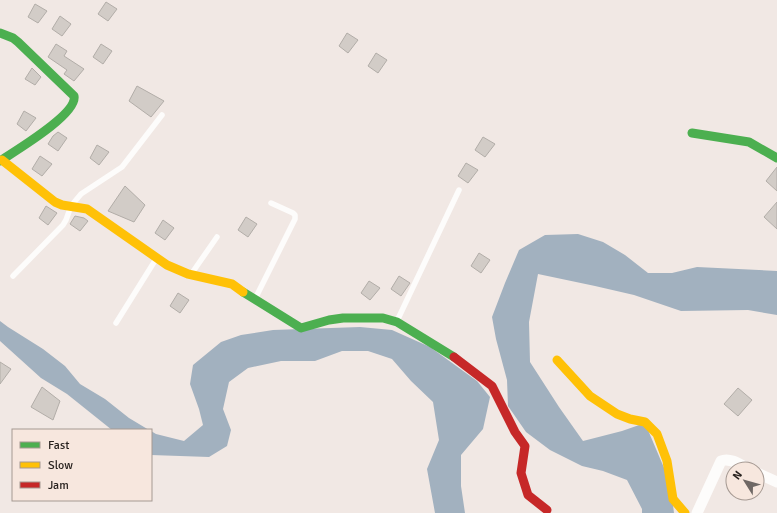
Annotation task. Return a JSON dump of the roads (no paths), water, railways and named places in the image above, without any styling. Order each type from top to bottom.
[{"type":"street","points":[[0,33],[13,38],[18,42],[74,96],[75,100],[73,108],[38,137],[1,160],[55,202],[62,205],[87,209],[157,258],[178,270],[190,275],[232,284],[254,300],[302,329],[329,320],[343,318],[383,318],[397,322],[450,354],[491,384],[515,432],[525,446],[521,473],[528,495],[547,510]]},
{"type":"street","points":[[692,133],[749,142],[777,158]]},
{"type":"street","points":[[557,360],[590,396],[617,414],[630,419],[645,422],[657,434],[667,461],[673,498],[686,513]]},
{"type":"street","points":[[697,513],[721,461],[730,461]]},
{"type":"street","points":[[765,477],[777,482]]},
{"type":"lane","points":[[13,276],[63,225],[71,206],[83,192],[122,167],[162,114]]},
{"type":"lane","points":[[397,322],[459,190]]},
{"type":"lane","points":[[254,300],[295,219],[293,213],[271,203]]},
{"type":"lane","points":[[190,275],[217,237]]},
{"type":"lane","points":[[116,323],[157,258]]},
{"type":"water","points":[[578,234],[603,242],[625,255],[648,273],[672,273],[697,267],[777,271],[777,315],[748,310],[681,311],[634,295],[538,274],[529,322],[530,362],[583,441],[622,431],[645,423],[670,482],[674,513],[642,513],[642,509],[627,480],[603,471],[582,466],[550,450],[526,432],[508,406],[507,380],[496,339],[492,317],[505,283],[519,250],[545,235]]},
{"type":"water","points":[[0,321],[43,349],[65,366],[80,384],[105,399],[129,418],[147,429],[111,429],[67,394],[41,378],[0,341]]},
{"type":"water","points":[[360,327],[392,330],[430,347],[477,381],[490,397],[483,429],[461,455],[461,486],[465,513],[435,513],[427,469],[439,440],[433,402],[411,381],[392,359],[368,351],[342,351],[315,361],[281,361],[248,368],[229,382],[223,409],[231,430],[227,446],[209,457],[152,455],[152,432],[184,441],[203,425],[190,384],[193,365],[221,342],[241,335],[273,330]]}]
